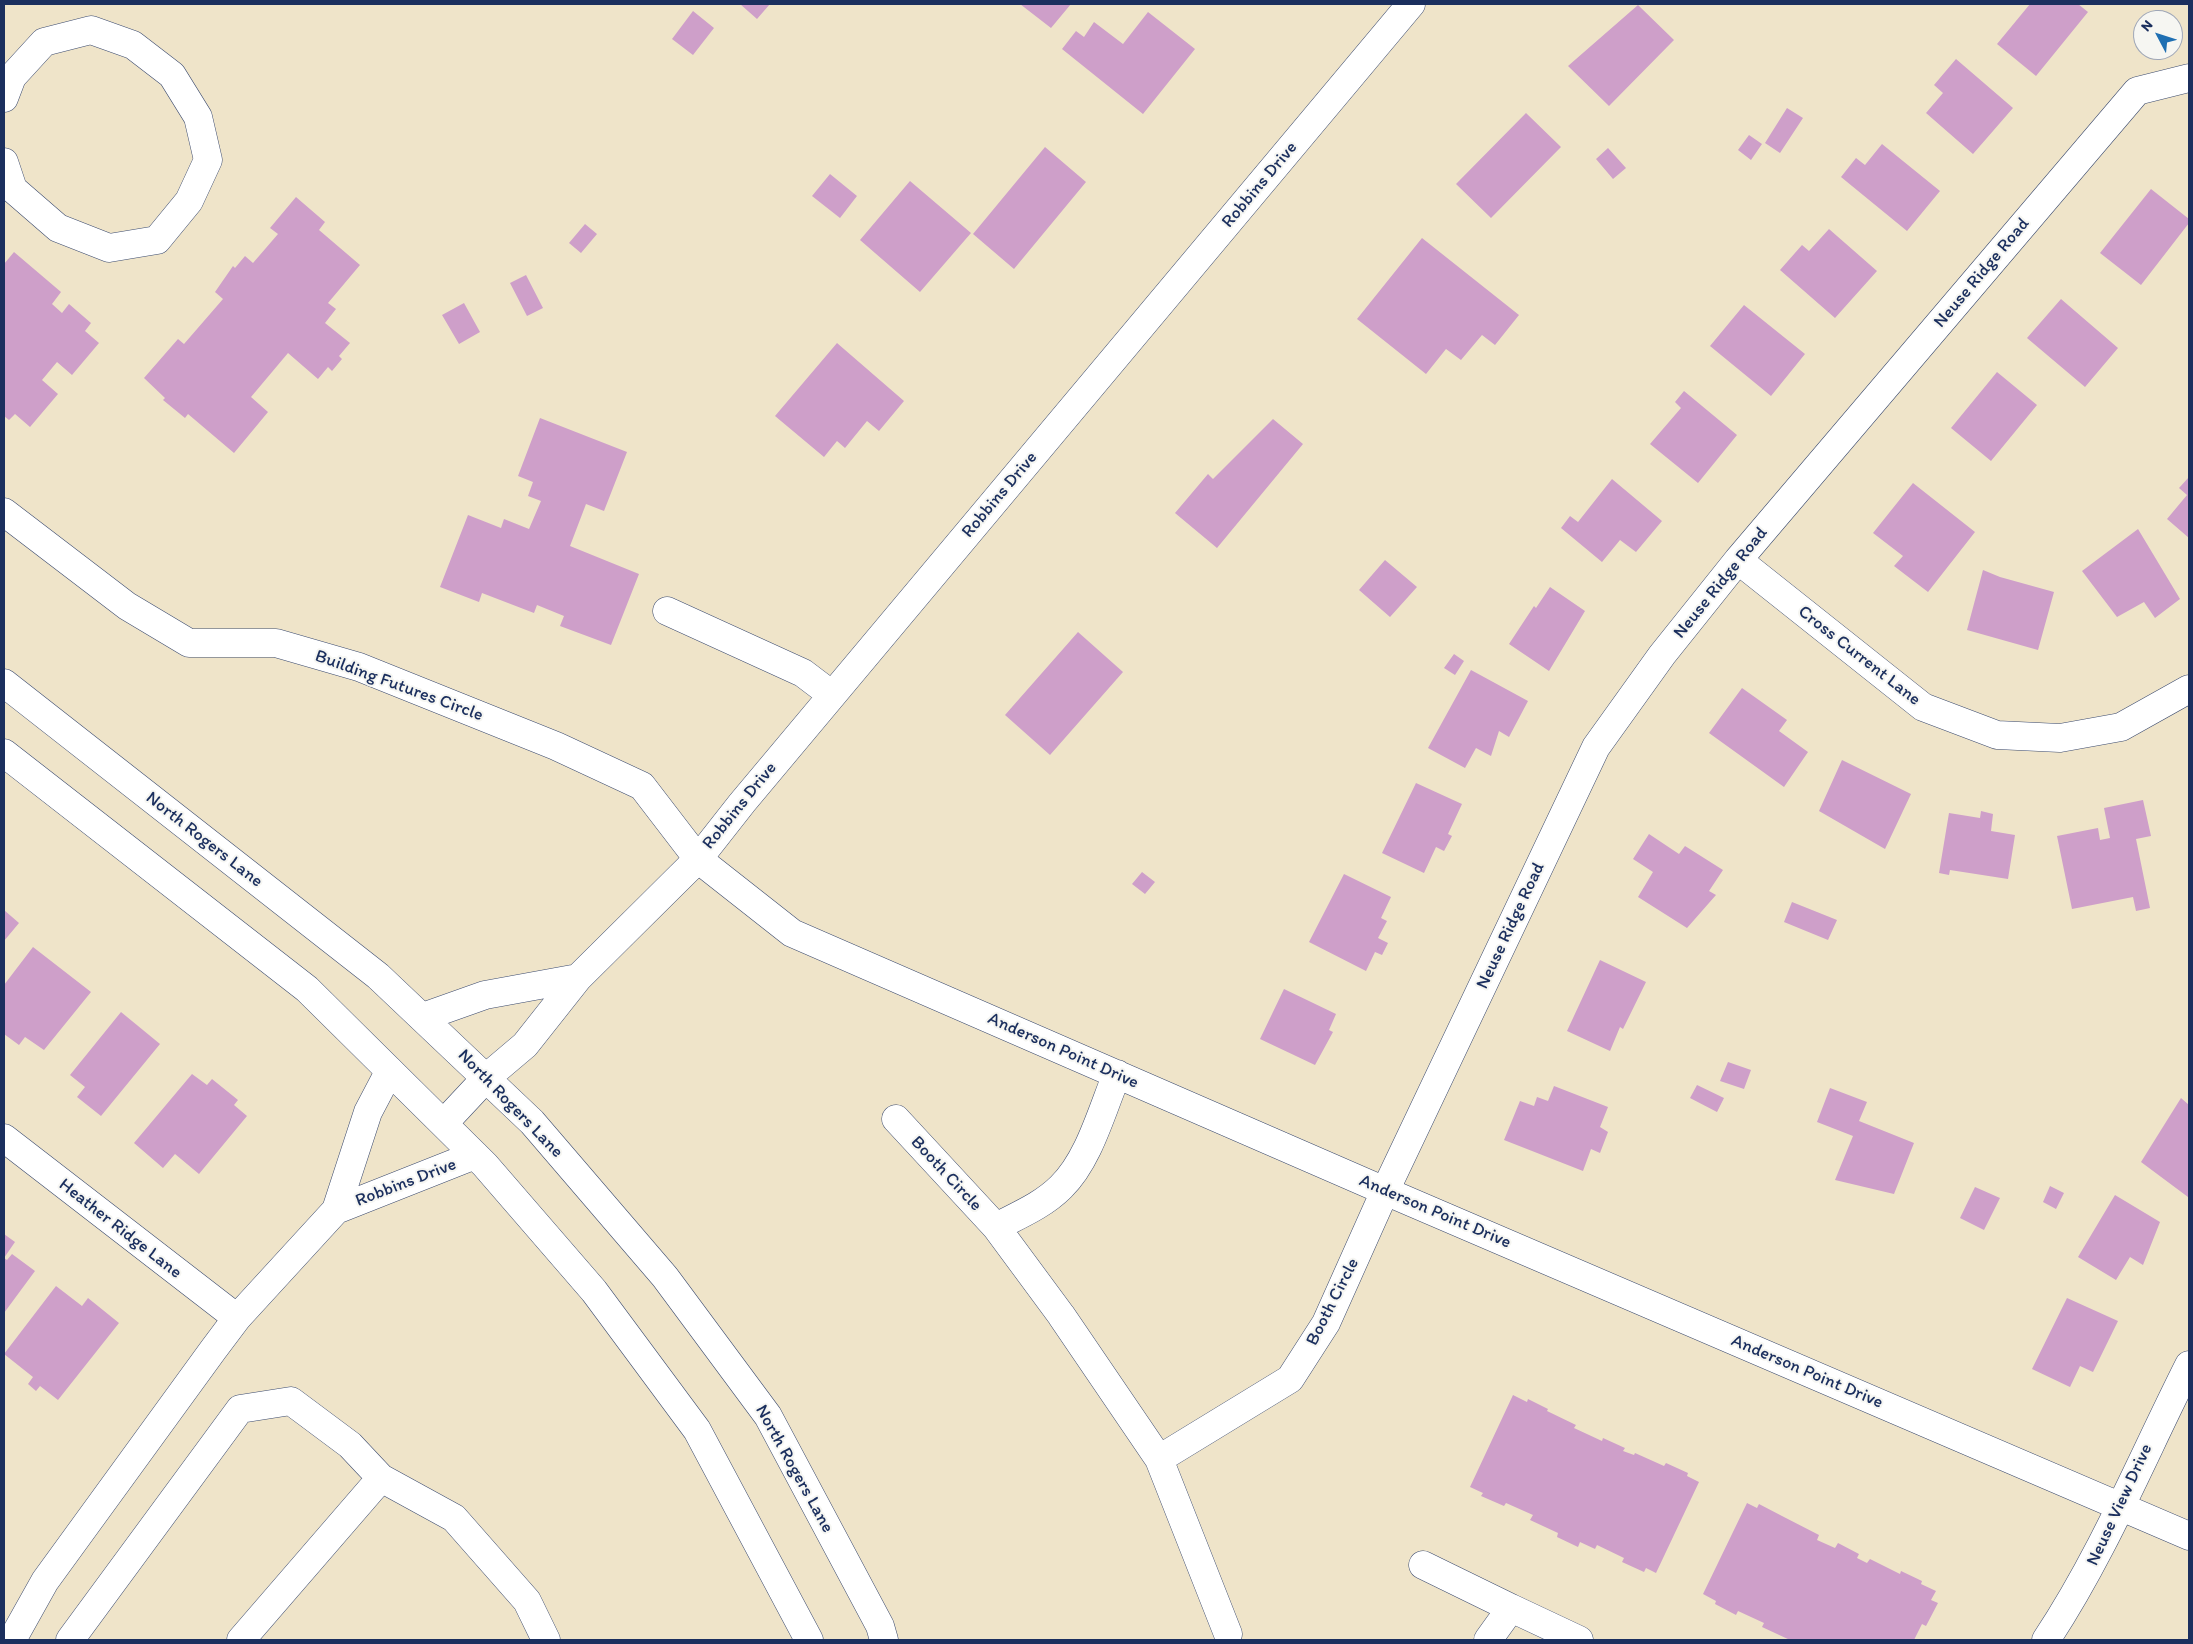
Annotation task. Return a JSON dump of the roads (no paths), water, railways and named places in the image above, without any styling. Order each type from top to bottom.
[{"type":"street","name":"Robbins Drive","points":[[444,1123],[486,1078],[525,1045],[578,978],[698,859],[832,695],[1411,4]]},
{"type":"street","points":[[4,98],[12,77],[44,42],[90,30],[133,45],[172,75],[198,116],[208,160],[189,202],[157,240],[109,248],[58,228],[13,189],[4,162]]},
{"type":"street","name":"Neuse Ridge Road","points":[[1385,1191],[1596,747],[1662,655],[1738,560],[2137,91],[2189,78]]},
{"type":"street","name":"Building Futures Circle","points":[[4,512],[127,606],[189,643],[276,643],[359,667],[556,746],[642,786],[698,859]]},
{"type":"street","name":"Cross Current Lane","points":[[1738,560],[1923,707],[1997,735],[2060,738],[2121,727],[2189,689]]},
{"type":"street","points":[[667,611],[803,673],[832,695]]},
{"type":"street","name":"North Rogers Lane","points":[[4,683],[378,976],[532,1122],[665,1277],[768,1416],[880,1626],[884,1640]]},
{"type":"street","points":[[4,753],[307,989],[475,1155],[594,1291],[697,1430],[809,1640]]},
{"type":"street","name":"Anderson Point Drive","points":[[698,859],[792,933],[1385,1191],[2189,1536]]},
{"type":"street","points":[[423,1017],[485,995],[578,978]]},
{"type":"street","name":"Robbins Drive","points":[[12,1640],[45,1581],[237,1318],[336,1210],[368,1112],[389,1072]]},
{"type":"street","name":"Booth Circle","points":[[996,1227],[1038,1205],[1062,1186],[1082,1162],[1117,1074]]},
{"type":"street","name":"Booth Circle","points":[[896,1119],[996,1227],[1061,1315],[1159,1459],[1228,1634]]},
{"type":"street","name":"Heather Ridge Lane","points":[[4,1138],[237,1318]]},
{"type":"street","name":"Robbins Drive","points":[[336,1210],[475,1155]]},
{"type":"street","name":"Booth Circle","points":[[1159,1459],[1290,1379],[1326,1323],[1385,1191]]},
{"type":"street","name":"Neuse View Drive","points":[[2046,1640],[2096,1558],[2189,1366]]},
{"type":"street","points":[[70,1640],[240,1409],[291,1401],[350,1445],[381,1478],[454,1518],[527,1601],[546,1640]]},
{"type":"street","points":[[241,1640],[381,1478]]},
{"type":"street","points":[[1423,1565],[1579,1640]]},
{"type":"street","points":[[1488,1640],[1511,1608]]}]
